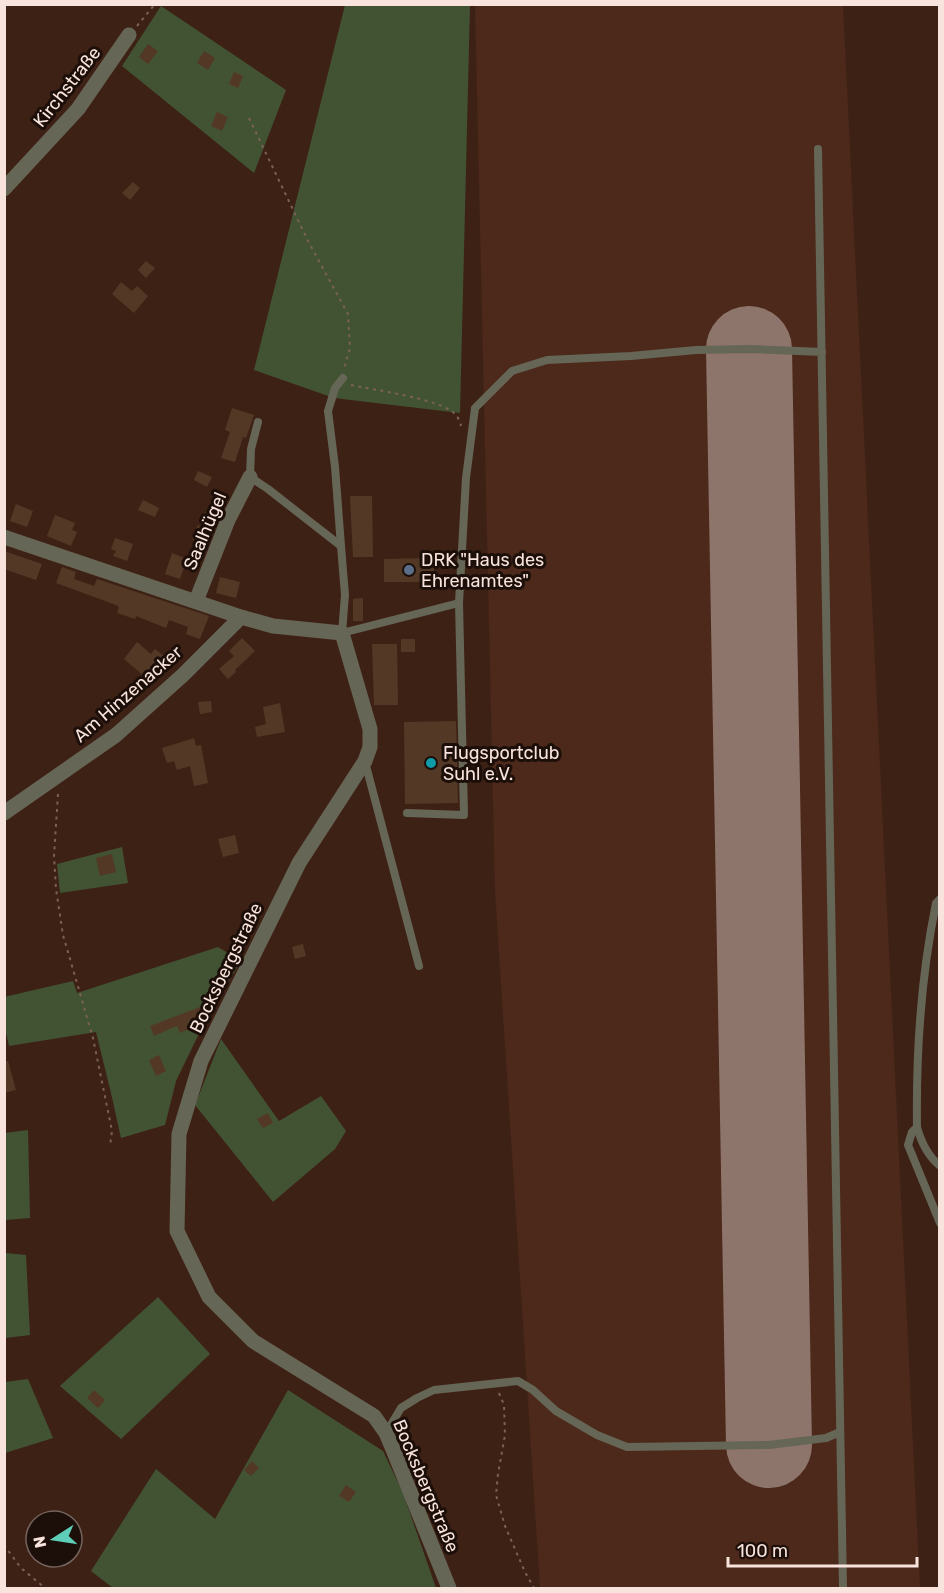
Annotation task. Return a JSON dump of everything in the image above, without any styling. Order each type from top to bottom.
[{"type":"street","name":"Kirchstraße","points":[[4,189],[78,110],[129,35]]},
{"type":"street","name":"Saalhügel","points":[[196,601],[228,520],[250,477]]},
{"type":"street","points":[[4,537],[241,617],[273,626],[342,633]]},
{"type":"street","name":"Am Hinzenacker","points":[[4,813],[116,735],[183,675],[241,617]]},
{"type":"street","name":"Bocksbergstraße","points":[[342,633],[370,729],[370,747],[365,761],[299,863],[201,1061],[179,1134],[177,1231],[209,1297],[253,1341],[374,1416],[386,1433],[449,1588]]},
{"type":"lane","points":[[818,149],[843,1588]]},
{"type":"lane","points":[[407,813],[464,815],[459,603],[466,477],[475,408],[512,371],[547,360],[696,350],[822,352]]},
{"type":"lane","points":[[343,378],[335,388],[328,411],[336,467],[345,595],[342,633],[459,603]]},
{"type":"lane","points":[[258,422],[250,449],[250,477],[341,546]]},
{"type":"lane","points":[[365,761],[419,966]]},
{"type":"lane","points":[[939,899],[936,903],[927,944],[919,1031],[917,1101],[917,1127],[920,1139],[939,1166]]},
{"type":"lane","points":[[917,1127],[912,1132],[908,1144],[939,1223]]},
{"type":"lane","points":[[386,1433],[401,1408],[434,1390],[518,1381],[556,1411],[597,1435],[627,1447],[769,1445],[826,1438],[840,1432]]},
{"type":"path","points":[[129,35],[155,4]]},
{"type":"path","points":[[249,118],[308,241],[348,314],[350,348],[341,376],[350,385],[445,406],[457,415],[470,448]]},
{"type":"path","points":[[59,776],[54,846],[56,889],[63,935],[93,1038],[112,1131],[110,1146]]},
{"type":"path","points":[[494,1382],[504,1405],[505,1435],[496,1495],[505,1526],[534,1588]]},
{"type":"path","points":[[4,1545],[21,1568],[45,1588]]},
{"type":"shaded area","points":[[475,5],[843,5],[920,1588],[540,1588],[495,891]]},
{"type":"green space","points":[[345,5],[470,5],[460,413],[334,398],[254,370]]},
{"type":"green space","points":[[161,6],[286,90],[254,173],[122,66]]},
{"type":"green space","points":[[122,847],[128,883],[60,893],[57,864]]},
{"type":"green space","points":[[218,947],[241,961],[206,1019],[176,1081],[165,1125],[121,1138],[96,1032],[9,1046],[5,1028],[4,997],[73,981],[77,993]]},
{"type":"green space","points":[[221,1039],[279,1121],[321,1096],[346,1131],[335,1149],[273,1202],[195,1105]]},
{"type":"green space","points":[[28,1130],[30,1218],[5,1220],[5,1133]]},
{"type":"green space","points":[[5,1253],[26,1255],[30,1335],[5,1338]]},
{"type":"green space","points":[[158,1297],[210,1354],[121,1439],[60,1386]]},
{"type":"green space","points":[[28,1379],[53,1438],[5,1453],[5,1382]]},
{"type":"green space","points":[[288,1390],[383,1451],[403,1493],[436,1588],[113,1588],[91,1571],[156,1469],[215,1519]]},
{"type":"building","points":[[148,44],[158,51],[148,64],[139,57]]},
{"type":"building","points":[[204,51],[215,58],[208,70],[197,63]]},
{"type":"building","points":[[234,72],[243,76],[238,88],[229,84]]},
{"type":"building","points":[[217,112],[228,117],[222,131],[211,126]]},
{"type":"building","points":[[133,182],[140,188],[130,200],[122,193]]},
{"type":"building","points":[[146,261],[155,268],[146,278],[138,270]]},
{"type":"building","points":[[121,282],[132,291],[137,286],[148,296],[134,313],[112,294]]},
{"type":"building","points":[[232,408],[254,415],[246,438],[243,437],[235,462],[221,458],[230,432],[225,430]]},
{"type":"building","points":[[198,471],[212,477],[207,487],[194,480]]},
{"type":"building","points":[[350,496],[372,496],[373,557],[353,557]]},
{"type":"building","points":[[143,500],[159,508],[155,517],[138,510]]},
{"type":"building","points":[[16,504],[33,511],[27,527],[10,521]]},
{"type":"building","points":[[55,515],[75,523],[72,530],[77,532],[71,546],[47,536]]},
{"type":"building","points":[[198,525],[212,531],[206,545],[192,539]]},
{"type":"building","points":[[115,538],[133,544],[127,561],[113,556],[116,551],[111,549]]},
{"type":"building","points":[[4,551],[42,564],[36,580],[4,569]]},
{"type":"building","points":[[172,553],[187,559],[180,579],[165,574]]},
{"type":"building","points":[[434,558],[434,582],[384,582],[384,559]]},
{"type":"building","points":[[62,567],[76,572],[74,579],[94,586],[97,579],[209,616],[200,639],[186,634],[188,627],[169,620],[166,628],[136,616],[135,619],[117,613],[119,607],[116,605],[56,583]]},
{"type":"building","points":[[220,577],[240,582],[236,598],[216,593]]},
{"type":"building","points":[[363,598],[363,621],[353,621],[353,599]]},
{"type":"building","points":[[242,638],[255,651],[228,679],[219,669],[234,656],[229,651]]},
{"type":"building","points":[[401,639],[415,639],[415,652],[401,652]]},
{"type":"building","points":[[137,642],[151,654],[155,649],[173,663],[164,674],[155,666],[145,677],[124,659]]},
{"type":"building","points":[[372,644],[397,644],[398,705],[374,705]]},
{"type":"building","points":[[211,701],[212,712],[200,714],[198,702]]},
{"type":"building","points":[[280,703],[285,732],[257,737],[255,727],[266,724],[263,707]]},
{"type":"building","name":"Flugsportclub Suhl e.V.","points":[[456,721],[458,803],[405,804],[404,722]]},
{"type":"building","points":[[194,738],[196,746],[201,745],[208,783],[194,786],[190,766],[177,770],[174,761],[167,763],[162,748]]},
{"type":"building","points":[[235,835],[239,853],[223,857],[218,839]]},
{"type":"building","points":[[112,854],[116,872],[100,876],[96,858]]},
{"type":"building","points":[[303,944],[306,956],[295,959],[292,947]]},
{"type":"building","points":[[200,1007],[203,1015],[188,1021],[191,1028],[180,1033],[177,1026],[154,1036],[150,1026]]},
{"type":"building","points":[[159,1055],[166,1071],[156,1076],[149,1060]]},
{"type":"building","points":[[4,1061],[8,1061],[16,1090],[4,1093]]},
{"type":"building","points":[[268,1113],[273,1123],[263,1128],[257,1119]]},
{"type":"building","points":[[94,1390],[105,1400],[98,1408],[87,1398]]},
{"type":"building","points":[[252,1461],[259,1468],[251,1476],[244,1470]]},
{"type":"building","points":[[346,1485],[356,1492],[349,1502],[339,1496]]},
{"type":"runway","points":[[749,349],[769,1445]]},
{"type":"place","name":"DRK \"Haus des Ehrenamtes\"","points":[[409,570]]},
{"type":"place","name":"Flugsportclub Suhl e.V.","points":[[431,763]]}]
